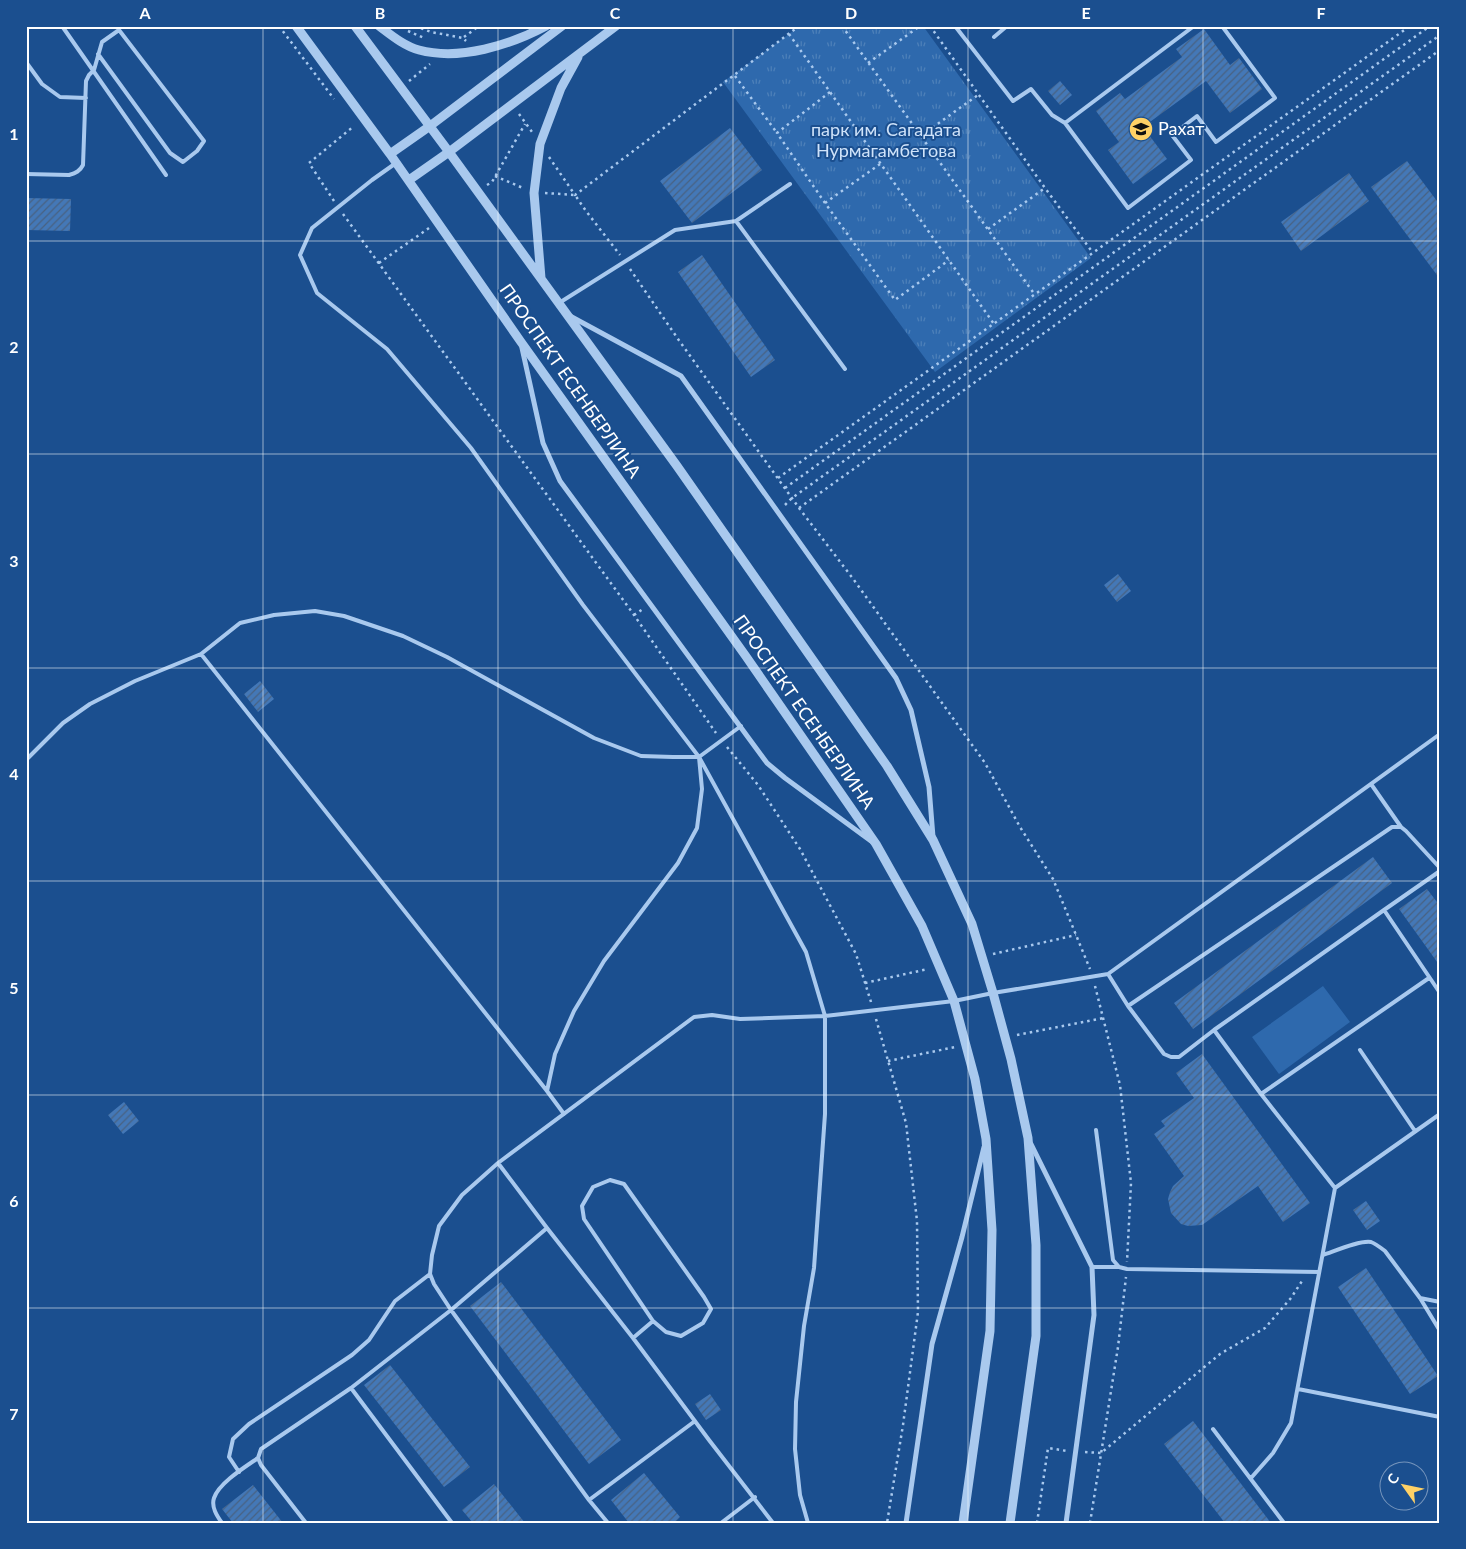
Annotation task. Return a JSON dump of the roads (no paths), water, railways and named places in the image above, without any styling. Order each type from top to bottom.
[{"type":"street","name":"ПРОСПЕКТ ЕСЕНБЕРЛИНА","points":[[296,26],[409,180],[521,342],[739,647],[876,844],[922,926],[954,1001],[975,1079],[986,1139],[992,1230],[990,1331],[963,1523]]},
{"type":"street","name":"ПРОСПЕКТ ЕСЕНБЕРЛИНА","points":[[355,26],[541,278],[682,474],[887,766],[933,840],[972,924],[1005,1037],[1028,1138],[1036,1245],[1036,1336],[1010,1523]]},
{"type":"street","points":[[379,26],[395,38],[418,50],[442,54],[475,52],[527,36],[546,26]]},
{"type":"street","points":[[390,154],[562,26]]},
{"type":"street","points":[[409,180],[616,26]]},
{"type":"street","points":[[541,278],[534,193],[540,144],[561,88],[580,54]]},
{"type":"street","points":[[567,315],[680,376],[896,678],[910,710],[928,787],[933,840]]},
{"type":"street","points":[[521,342],[543,443],[560,481],[767,763],[876,844]]},
{"type":"street","points":[[1028,1138],[1092,1268],[1094,1315],[1066,1523]]},
{"type":"street","points":[[906,1523],[932,1344],[962,1237],[986,1139]]},
{"type":"lane","points":[[62,26],[166,175]]},
{"type":"lane","points":[[955,26],[1013,101],[1031,89],[1052,115],[1065,123],[1128,208],[1191,160],[1172,135],[1197,116],[1216,142],[1275,98],[1222,26]]},
{"type":"lane","points":[[994,37],[1007,26]]},
{"type":"lane","points":[[1065,123],[1194,26]]},
{"type":"lane","points":[[26,174],[70,175],[81,169],[83,164],[86,81],[94,70],[98,54],[102,42],[119,30],[204,141],[197,151],[183,162],[170,153],[98,54]]},
{"type":"lane","points":[[26,62],[42,84],[60,98],[86,98]]},
{"type":"lane","points":[[396,163],[312,228],[300,255],[317,293],[386,349],[471,448],[583,605],[699,756],[806,952],[825,1016],[825,1114],[814,1268],[804,1326],[796,1402],[795,1449],[800,1495],[808,1523]]},
{"type":"lane","points":[[559,303],[675,230],[736,221],[790,184]]},
{"type":"lane","points":[[736,221],[845,369]]},
{"type":"lane","points":[[26,760],[63,723],[90,704],[135,680],[201,654],[240,623],[274,615],[315,611],[344,616],[403,636],[447,657],[594,738],[641,756],[699,756],[741,726]]},
{"type":"lane","points":[[201,654],[547,1090],[564,1114]]},
{"type":"lane","points":[[608,1523],[589,1500],[434,1284],[430,1274],[432,1255],[439,1226],[462,1195],[498,1164],[694,1017],[712,1015],[740,1019],[825,1016],[954,1001],[1108,974],[1440,734]]},
{"type":"lane","points":[[547,1090],[555,1054],[574,1011],[604,961],[678,863],[697,828],[702,789],[699,756]]},
{"type":"lane","points":[[1108,974],[1128,1006],[1164,1054],[1171,1057],[1179,1057],[1214,1030],[1440,870],[1401,827],[1371,784]]},
{"type":"lane","points":[[1128,1006],[1392,827],[1401,827]]},
{"type":"lane","points":[[1384,910],[1440,993]]},
{"type":"lane","points":[[1261,1094],[1430,978]]},
{"type":"lane","points":[[1214,1030],[1261,1094],[1335,1188]]},
{"type":"lane","points":[[1360,1050],[1415,1131]]},
{"type":"lane","points":[[1251,1478],[1273,1453],[1291,1422],[1335,1188],[1440,1114]]},
{"type":"lane","points":[[1096,1130],[1113,1260],[1119,1267]]},
{"type":"lane","points":[[498,1164],[774,1523]]},
{"type":"lane","points":[[610,1180],[624,1184],[711,1309],[702,1323],[681,1336],[666,1332],[653,1320],[584,1219],[582,1206],[593,1187],[610,1180]]},
{"type":"lane","points":[[222,1523],[215,1514],[213,1499],[219,1488],[258,1458],[261,1449],[351,1388],[451,1310],[547,1228]]},
{"type":"lane","points":[[1323,1255],[1364,1242],[1372,1242],[1385,1251],[1420,1298],[1440,1331]]},
{"type":"lane","points":[[1092,1268],[1319,1272]]},
{"type":"lane","points":[[239,1472],[230,1457],[233,1439],[249,1424],[352,1355],[369,1340],[395,1301],[430,1274]]},
{"type":"lane","points":[[1420,1298],[1440,1302]]},
{"type":"lane","points":[[633,1338],[653,1320]]},
{"type":"lane","points":[[351,1388],[452,1523]]},
{"type":"lane","points":[[1298,1389],[1440,1417]]},
{"type":"lane","points":[[589,1500],[695,1421]]},
{"type":"lane","points":[[1213,1429],[1284,1523]]},
{"type":"lane","points":[[258,1458],[261,1465],[306,1523]]},
{"type":"lane","points":[[721,1523],[755,1497]]},
{"type":"place","name":"Рахат","points":[[1141,129]]},
{"type":"park label","name":"парк им. Сагадата Нурмагамбетова","points":[[886,140]]}]
